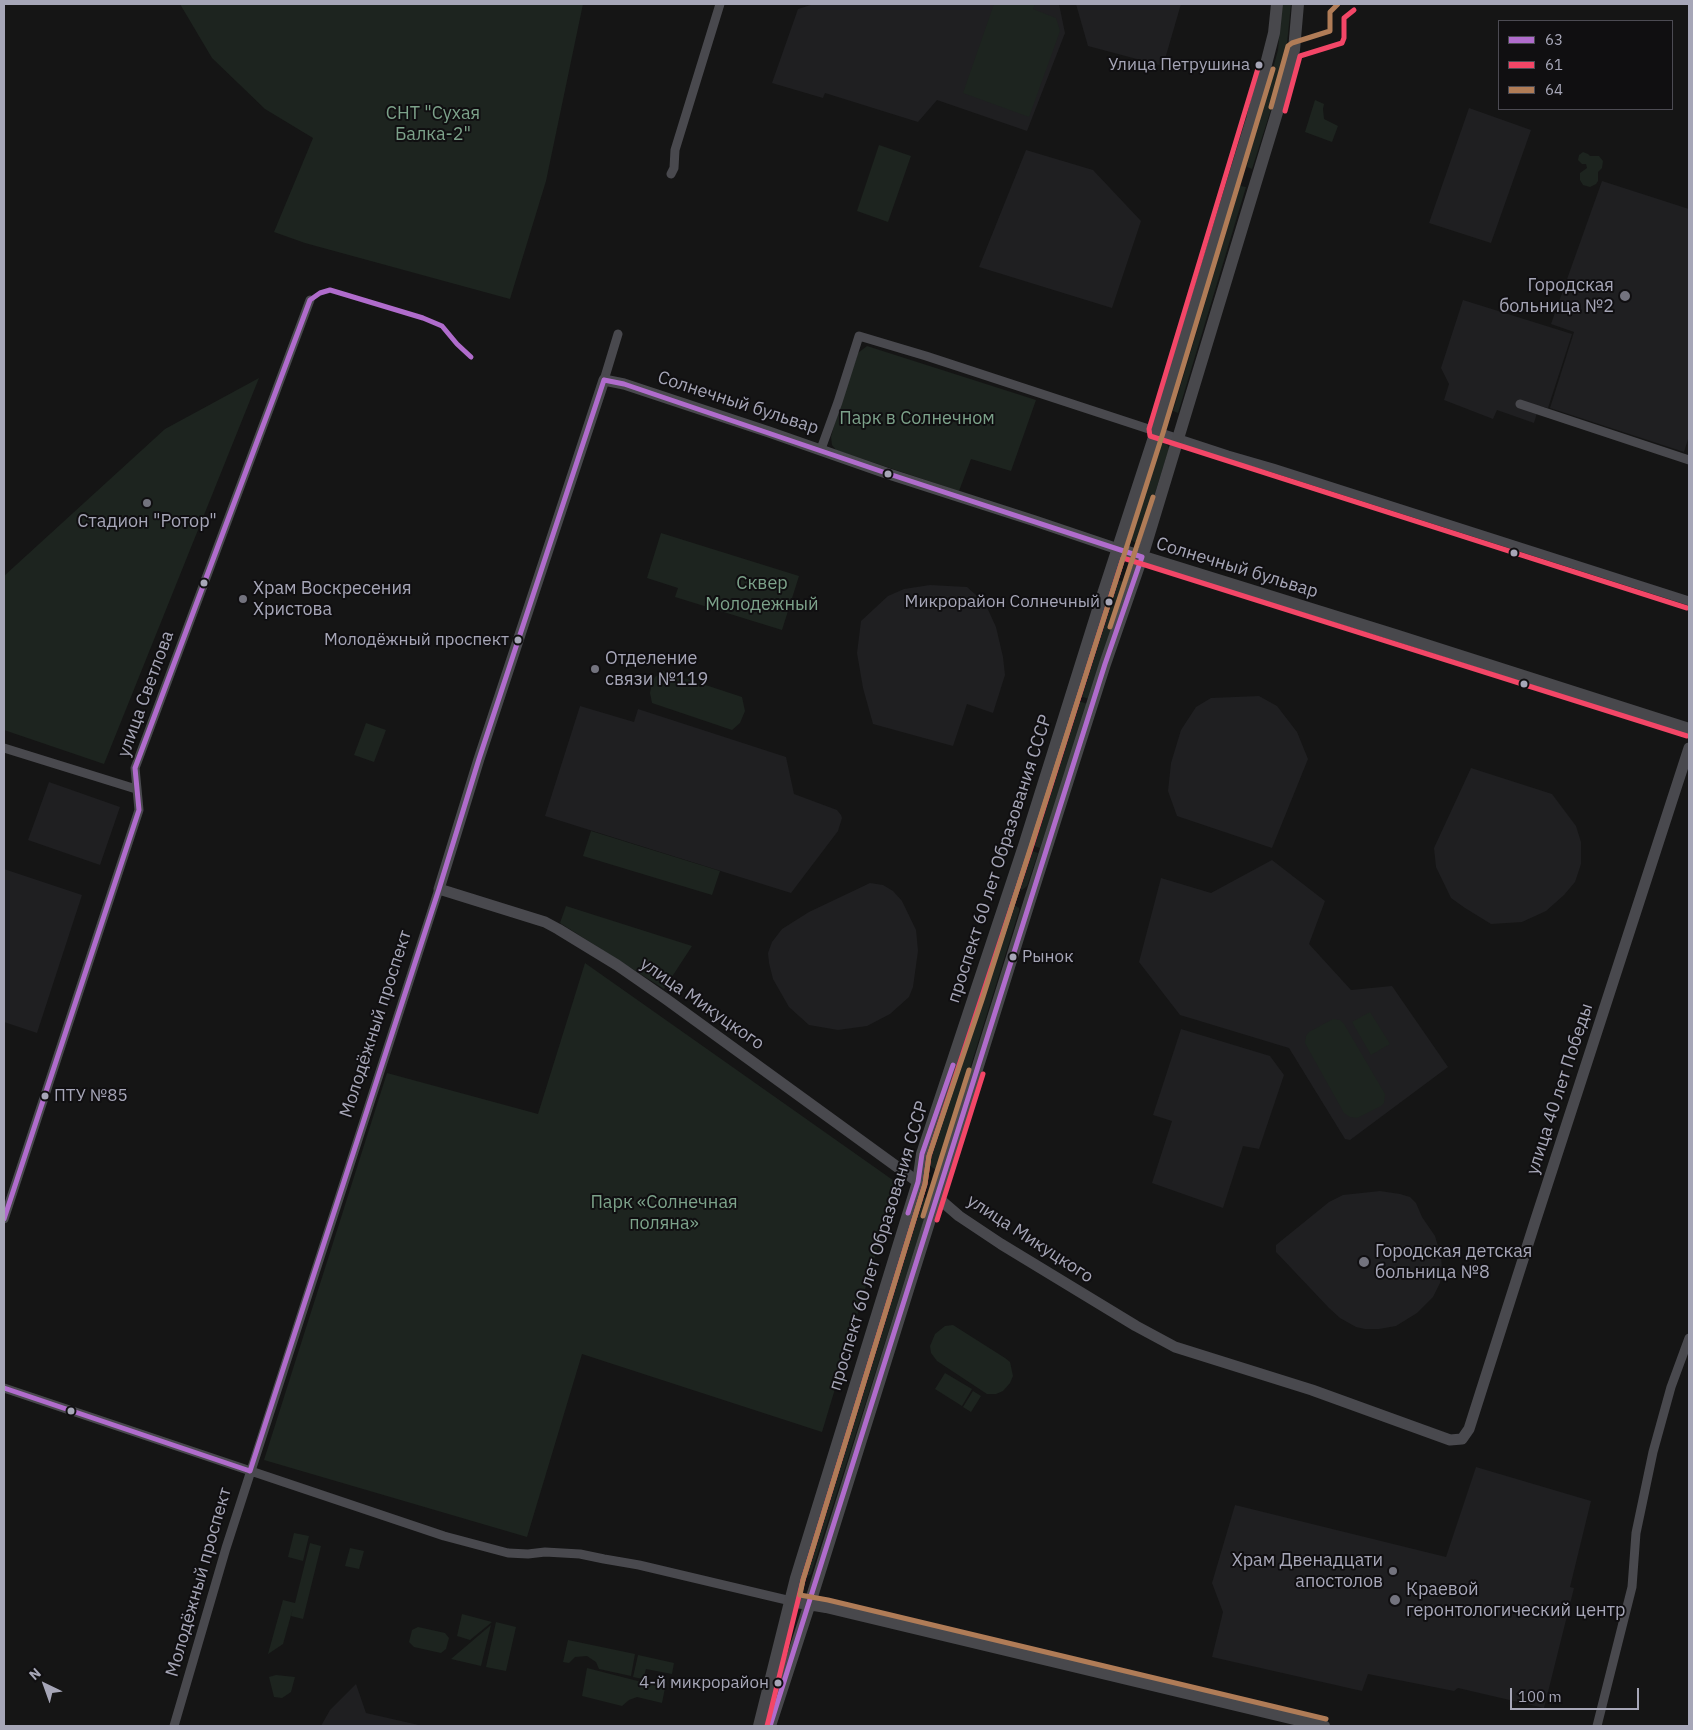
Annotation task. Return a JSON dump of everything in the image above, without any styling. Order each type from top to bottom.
[{"type":"main road","name":"проспект 60 лет Образования СССР","points":[[759,1726],[799,1568],[918,1182],[922,1154],[1008,896],[1156,431],[1236,171],[1266,67],[1274,33],[1277,4]]},
{"type":"main road","points":[[770,1726],[1029,903],[1179,438],[1279,106],[1294,50],[1298,4]]},
{"type":"main road","points":[[1236,171],[1256,181]]},
{"type":"main road","name":"Солнечный бульвар","points":[[1118,549],[1689,729]]},
{"type":"main road","points":[[1008,896],[1029,903]]},
{"type":"main road","name":"улица Микуцкого","points":[[918,1182],[937,1197]]},
{"type":"main road","points":[[791,1601],[810,1603],[1324,1726]]},
{"type":"street","points":[[671,174],[674,168],[675,150],[720,4]]},
{"type":"street","name":"улица Светлова","points":[[4,1219],[139,810],[135,768],[310,300]]},
{"type":"street","name":"Молодёжный проспект","points":[[174,1726],[250,1471],[479,758],[618,334]]},
{"type":"street","points":[[821,449],[859,336],[1689,601]]},
{"type":"street","name":"Солнечный бульвар","points":[[604,380],[624,384],[1118,549]]},
{"type":"street","points":[[1520,404],[1689,460]]},
{"type":"street","points":[[4,748],[136,789]]},
{"type":"street","name":"улица 40 лет Победы","points":[[1462,1439],[1469,1429],[1689,748]]},
{"type":"street","name":"улица Микуцкого","points":[[438,889],[546,922],[558,929],[666,999],[918,1182]]},
{"type":"street","name":"улица Микуцкого","points":[[937,1197],[958,1216],[1001,1244],[1136,1326],[1175,1347],[1302,1387],[1450,1440],[1462,1439]]},
{"type":"street","points":[[1597,1726],[1632,1587],[1636,1533],[1653,1452],[1671,1387],[1689,1338]]},
{"type":"street","points":[[4,1388],[444,1536],[508,1553],[528,1554],[545,1552],[588,1556],[639,1565],[791,1601]]},
{"type":"shaded area","points":[[814,4],[1059,4],[1065,33],[1027,131],[937,100],[918,122],[825,93],[823,98],[772,83],[798,9]]},
{"type":"shaded area","points":[[1076,4],[1181,4],[1163,66],[1088,46]]},
{"type":"shaded area","points":[[1469,108],[1531,130],[1491,243],[1429,223]]},
{"type":"shaded area","points":[[1026,150],[1093,170],[1141,221],[1112,308],[979,267]]},
{"type":"shaded area","name":"Городская больница №2","points":[[1602,181],[1689,209],[1689,436],[1684,452],[1550,408],[1574,332],[1551,324]]},
{"type":"shaded area","points":[[1463,300],[1572,334],[1548,408],[1539,406],[1534,423],[1497,410],[1493,419],[1444,400],[1449,384],[1441,368]]},
{"type":"shaded area","points":[[930,585],[967,587],[985,603],[996,627],[1003,657],[1005,675],[993,713],[967,704],[953,746],[873,724],[863,688],[857,653],[861,621],[888,596],[904,589]]},
{"type":"shaded area","points":[[1259,696],[1277,706],[1297,732],[1308,759],[1272,848],[1177,816],[1168,791],[1171,763],[1181,730],[1196,707],[1211,698]]},
{"type":"shaded area","points":[[580,706],[634,722],[638,709],[786,757],[794,794],[837,810],[842,818],[838,831],[791,893],[545,816]]},
{"type":"shaded area","points":[[1471,768],[1552,794],[1576,826],[1581,842],[1581,864],[1575,882],[1546,911],[1522,922],[1491,924],[1465,908],[1451,898],[1436,867],[1434,848]]},
{"type":"shaded area","points":[[49,782],[120,807],[100,865],[28,840]]},
{"type":"shaded area","points":[[1272,860],[1325,901],[1309,944],[1351,990],[1392,986],[1448,1067],[1350,1140],[1345,1139],[1289,1048],[1180,1015],[1139,962],[1161,878],[1211,893]]},
{"type":"shaded area","points":[[4,869],[82,895],[37,1033],[4,1022]]},
{"type":"shaded area","points":[[870,883],[883,885],[893,891],[902,901],[916,930],[918,951],[913,987],[909,997],[890,1014],[867,1026],[838,1030],[809,1025],[789,1007],[773,979],[768,953],[772,942],[782,929],[809,912]]},
{"type":"shaded area","points":[[1181,1029],[1270,1056],[1284,1075],[1259,1149],[1243,1146],[1223,1208],[1152,1183],[1172,1121],[1153,1115]]},
{"type":"shaded area","name":"Городская детская больница №8","points":[[1380,1191],[1410,1197],[1416,1203],[1422,1217],[1435,1236],[1441,1256],[1442,1270],[1440,1283],[1433,1297],[1417,1313],[1396,1326],[1365,1329],[1356,1327],[1340,1318],[1329,1308],[1276,1252],[1276,1245],[1329,1202],[1343,1195]]},
{"type":"shaded area","name":"Краевой геронтологический центр","points":[[1476,1467],[1591,1501],[1570,1587],[1574,1588],[1544,1708],[1458,1688],[1454,1691],[1368,1674],[1362,1691],[1212,1657],[1223,1612],[1212,1583],[1235,1505],[1446,1557]]},
{"type":"shaded area","points":[[356,1684],[366,1713],[423,1726],[321,1726],[330,1710]]},
{"type":"green space","name":"СНТ \"Сухая Балка-2\"","points":[[180,4],[583,4],[546,181],[510,299],[305,243],[274,232],[313,138],[265,109],[212,58]]},
{"type":"green space","points":[[994,4],[1035,4],[1033,9],[1056,18],[1060,31],[1029,117],[963,93]]},
{"type":"green space","points":[[1282,4],[1291,4],[1286,53],[1273,103],[1252,169],[1247,167],[1248,161],[1278,50]]},
{"type":"green space","points":[[1315,100],[1324,104],[1324,119],[1338,126],[1332,142],[1305,132]]},
{"type":"green space","points":[[879,145],[911,156],[888,222],[857,211]]},
{"type":"green space","points":[[1583,152],[1590,156],[1599,156],[1603,161],[1602,168],[1598,172],[1598,181],[1590,187],[1583,185],[1580,180],[1580,173],[1587,168],[1586,164],[1582,164],[1578,160],[1579,155]]},
{"type":"green space","points":[[1240,186],[1246,187],[1178,413],[1173,411]]},
{"type":"green space","name":"Парк в Солнечном","points":[[867,346],[1036,400],[1011,471],[971,459],[959,491],[836,450],[832,445],[831,437],[834,426],[858,353]]},
{"type":"green space","name":"Стадион \"Ротор\"","points":[[259,378],[104,764],[4,730],[4,576],[165,429]]},
{"type":"green space","points":[[1166,443],[1169,448],[1141,538],[1139,542],[1134,542],[1131,539],[1131,535],[1160,445]]},
{"type":"green space","name":"Сквер Молодежный","points":[[661,533],[799,576],[782,630],[675,597],[678,588],[647,578]]},
{"type":"green space","points":[[1113,579],[1127,583],[1089,699],[1077,695]]},
{"type":"green space","points":[[663,671],[742,697],[745,711],[740,723],[732,730],[652,703],[650,693],[652,683],[655,677]]},
{"type":"green space","points":[[1075,700],[1088,704],[1040,848],[1031,845]]},
{"type":"green space","points":[[366,723],[386,730],[374,762],[354,755]]},
{"type":"green space","points":[[591,831],[720,871],[712,895],[583,856]]},
{"type":"green space","points":[[1029,850],[1038,853],[1027,886],[1022,890],[1018,885]]},
{"type":"green space","points":[[566,906],[692,946],[664,989],[560,923]]},
{"type":"green space","points":[[1016,906],[1019,908],[1019,911],[938,1171],[928,1165],[929,1160],[1009,912],[1012,907]]},
{"type":"green space","name":"Парк «Солнечная поляна»","points":[[585,963],[897,1183],[822,1432],[582,1354],[527,1537],[264,1460],[387,1073],[538,1114]]},
{"type":"green space","points":[[1370,1012],[1390,1044],[1371,1055],[1352,1022]]},
{"type":"green space","points":[[1333,1019],[1340,1020],[1344,1024],[1385,1094],[1384,1103],[1381,1106],[1357,1118],[1350,1117],[1344,1113],[1305,1043],[1309,1032]]},
{"type":"green space","points":[[928,1198],[929,1204],[811,1574],[807,1577],[806,1573],[919,1200]]},
{"type":"green space","points":[[953,1325],[1010,1362],[1013,1376],[1003,1391],[996,1394],[987,1394],[937,1361],[931,1353],[930,1346],[935,1334],[945,1326]]},
{"type":"green space","points":[[945,1373],[972,1389],[962,1406],[935,1389]]},
{"type":"green space","points":[[973,1391],[981,1396],[971,1412],[963,1407]]},
{"type":"green space","points":[[294,1533],[309,1536],[303,1561],[288,1557]]},
{"type":"green space","points":[[310,1543],[321,1546],[303,1619],[291,1616],[293,1608],[283,1644],[268,1654],[283,1600],[295,1603]]},
{"type":"green space","points":[[350,1548],[364,1551],[359,1569],[345,1566]]},
{"type":"green space","points":[[462,1614],[492,1622],[470,1640],[457,1636]]},
{"type":"green space","points":[[496,1622],[516,1627],[506,1671],[486,1667]]},
{"type":"green space","points":[[491,1625],[481,1666],[451,1659]]},
{"type":"green space","points":[[418,1627],[445,1633],[449,1638],[446,1649],[441,1653],[414,1647],[409,1642],[412,1630]]},
{"type":"green space","points":[[568,1640],[635,1654],[631,1676],[599,1669],[596,1662],[587,1656],[575,1657],[569,1663],[563,1662]]},
{"type":"green space","points":[[638,1655],[674,1663],[672,1674],[646,1669],[643,1679],[633,1677]]},
{"type":"green space","points":[[587,1668],[665,1688],[662,1703],[637,1697],[629,1700],[622,1706],[582,1696]]},
{"type":"green space","points":[[276,1675],[295,1677],[291,1692],[282,1698],[274,1697],[269,1677]]},
{"type":"transit line","name":"64","points":[[1271,107],[1288,46],[1330,31],[1330,12],[1338,4]]},
{"type":"transit line","name":"61","points":[[1285,111],[1300,56],[1342,43],[1344,38],[1344,18],[1354,10]]},
{"type":"transit line","name":"61","points":[[1259,65],[1149,429],[1150,436],[1687,608]]},
{"type":"transit line","name":"64","points":[[1273,69],[1163,433],[982,1000],[929,1156],[925,1184],[800,1595],[828,1600],[1326,1719]]},
{"type":"transit line","name":"63","points":[[4,1219],[139,810],[135,768],[310,300],[320,293],[330,290],[423,318],[442,326],[471,357]]},
{"type":"transit line","name":"63","points":[[604,380],[624,384],[1142,557],[1105,664],[770,1726]]},
{"type":"transit line","name":"63","points":[[250,1471],[439,889],[479,759],[604,380]]},
{"type":"transit line","name":"64","points":[[1110,627],[1153,497]]},
{"type":"transit line","name":"61","points":[[767,1726],[803,1580],[925,1184],[929,1156],[1031,848],[1123,558],[1687,736]]},
{"type":"transit line","name":"63","points":[[908,1213],[918,1182],[922,1154],[953,1065]]},
{"type":"transit line","name":"64","points":[[923,1216],[969,1070]]},
{"type":"transit line","name":"61","points":[[937,1220],[983,1074]]},
{"type":"transit line","name":"63","points":[[4,1388],[250,1471]]},
{"type":"place","name":"Улица Петрушина","points":[[1259,65]]},
{"type":"place","name":"Городская больница №2","points":[[1625,296]]},
{"type":"place","name":"Стадион \"Ротор\"","points":[[147,503]]},
{"type":"place","name":"Храм Воскресения Христова","points":[[243,599]]},
{"type":"place","name":"Микрорайон Солнечный","points":[[1109,602]]},
{"type":"place","name":"Молодёжный проспект","points":[[518,640]]},
{"type":"place","name":"Отделение связи №119","points":[[595,669]]},
{"type":"place","name":"Рынок","points":[[1013,957]]},
{"type":"place","name":"ПТУ №85","points":[[45,1096]]},
{"type":"place","name":"Городская детская больница №8","points":[[1364,1262]]},
{"type":"place","name":"Храм Двенадцати апостолов","points":[[1393,1571]]},
{"type":"place","name":"Краевой геронтологический центр","points":[[1395,1600]]},
{"type":"place","name":"4-й микрорайон","points":[[778,1683]]}]
